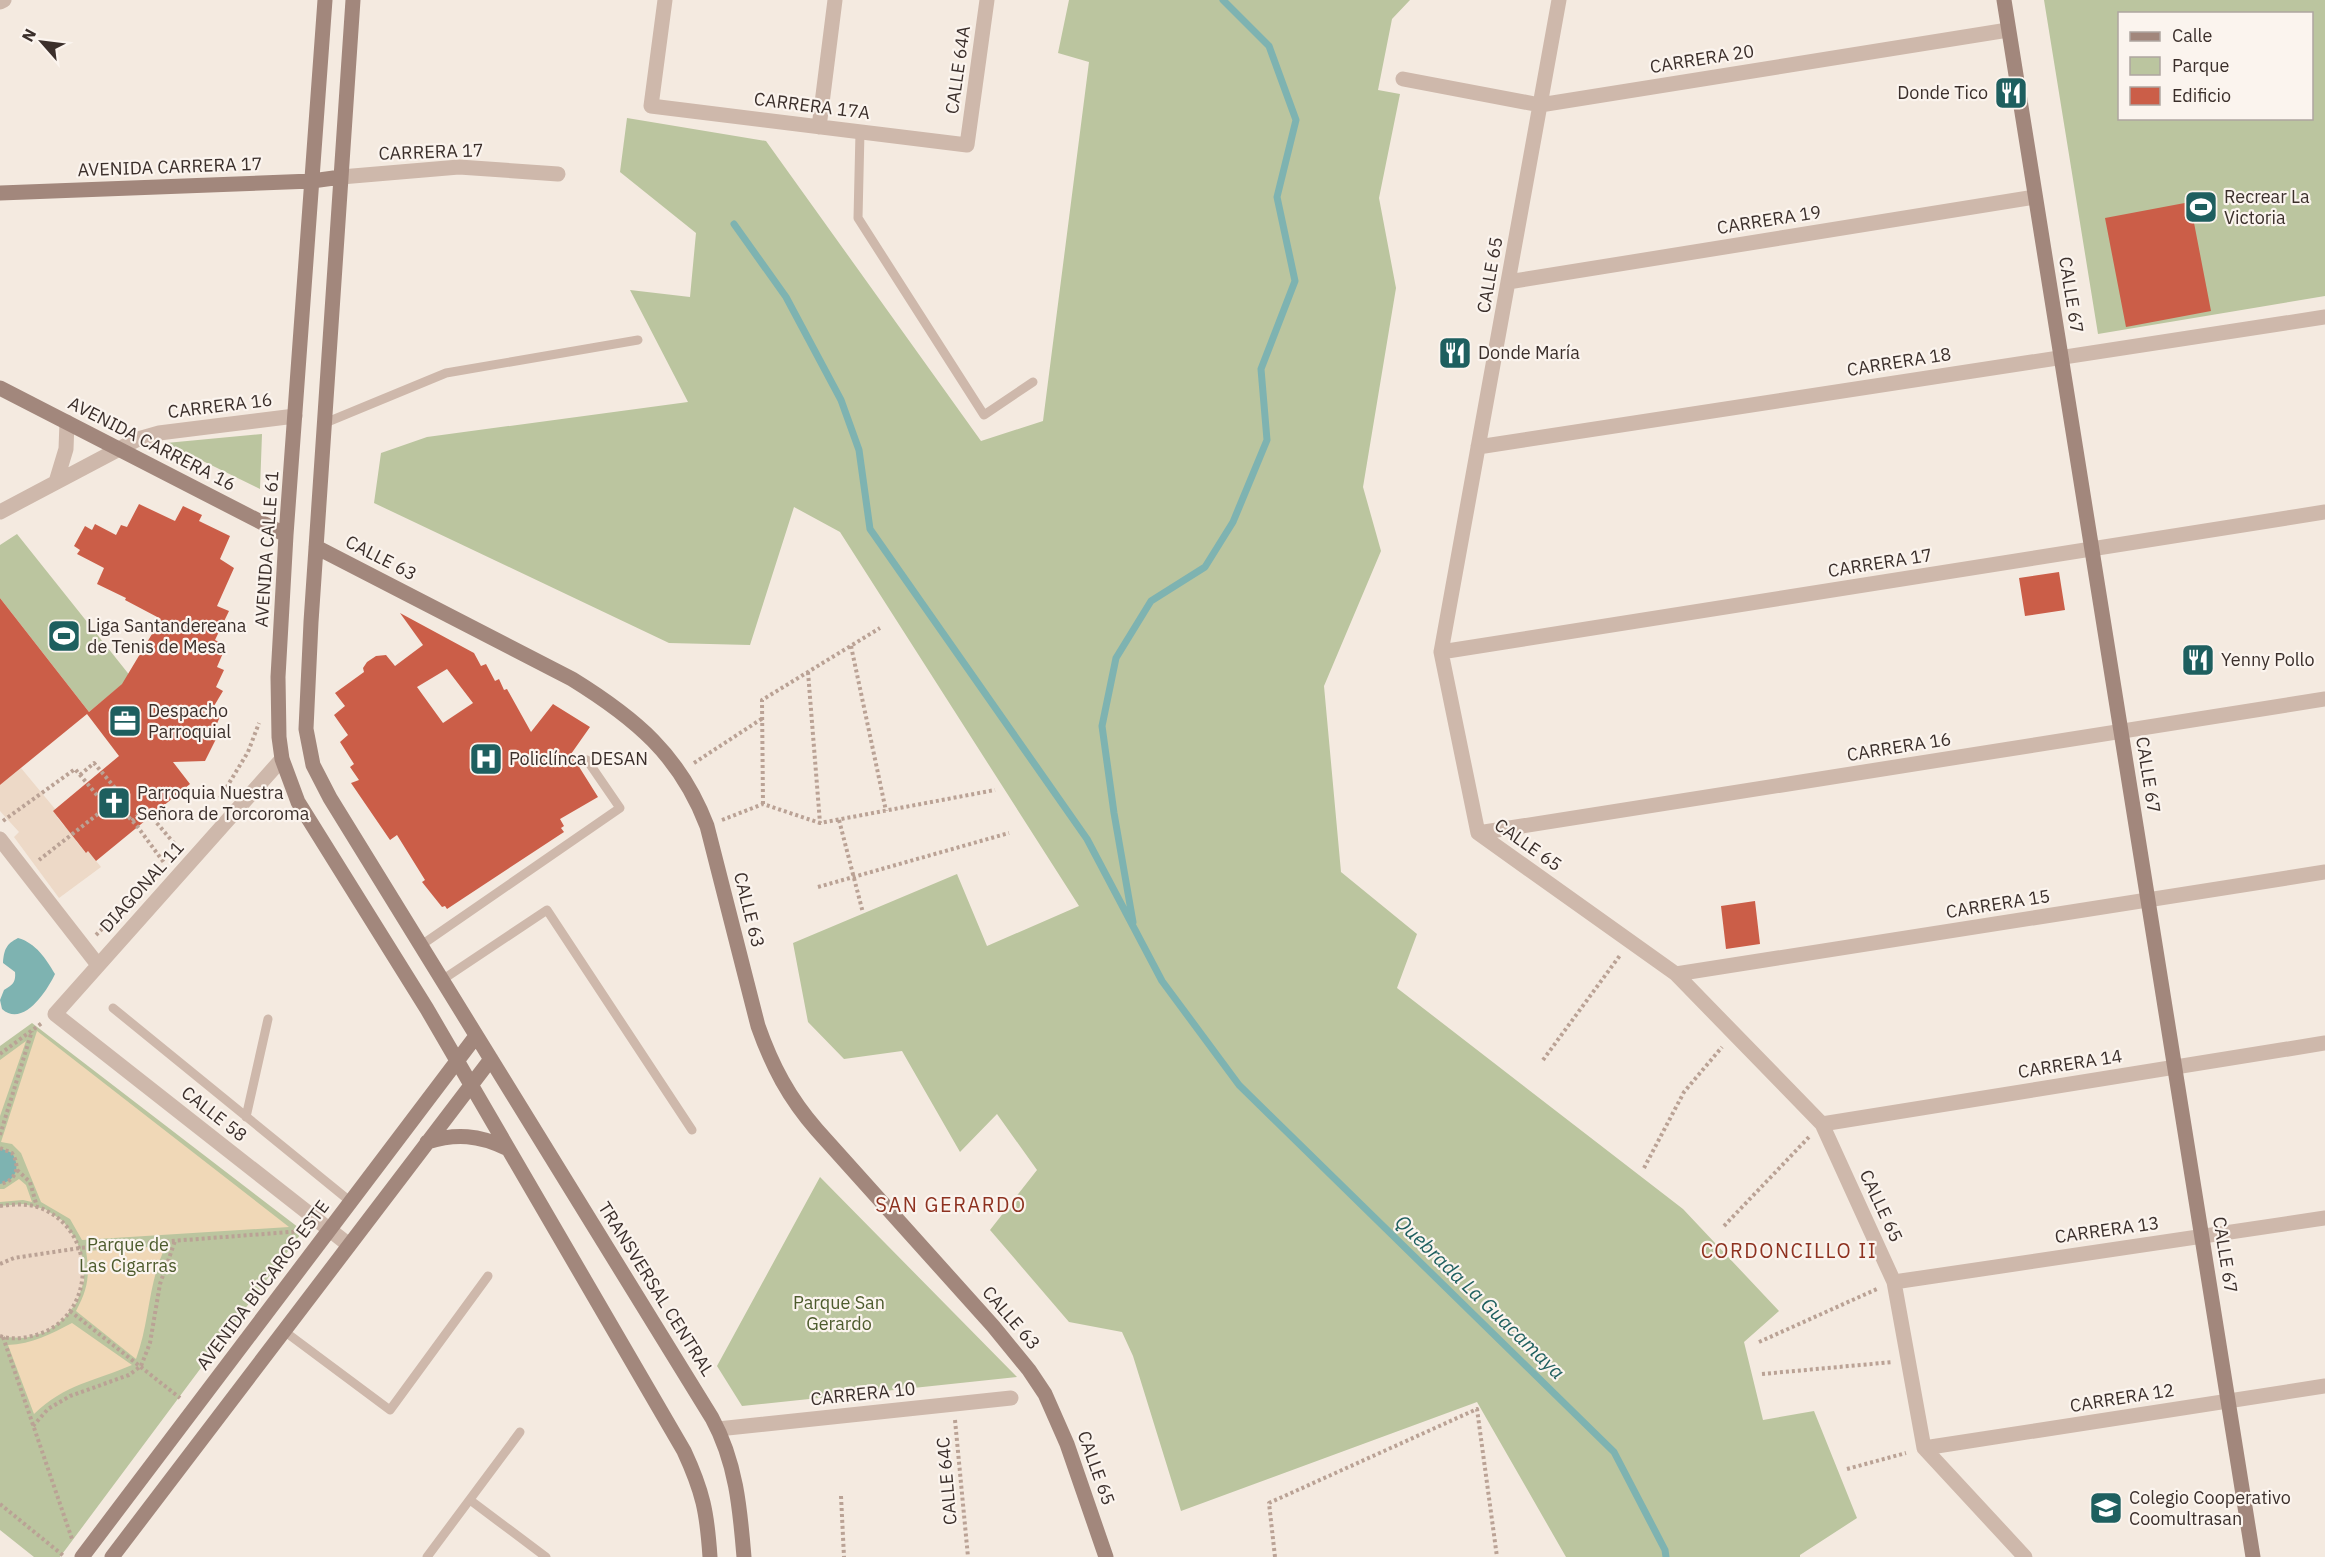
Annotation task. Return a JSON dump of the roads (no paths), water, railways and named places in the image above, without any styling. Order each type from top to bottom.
[{"type":"street","name":"AVENIDA CALLE 61","points":[[325,0],[286,535],[278,677],[279,737],[282,759],[298,802],[471,1085]]},
{"type":"street","points":[[112,1557],[491,1059],[317,775],[311,758],[306,729],[353,0]]},
{"type":"street","name":"CARRERA 17A","points":[[665,0],[651,106],[967,145]]},
{"type":"street","points":[[819,127],[835,0]]},
{"type":"street","name":"CALLE 64A","points":[[967,145],[987,0]]},
{"type":"street","name":"CALLE 65","points":[[1559,0],[1441,652],[1478,833],[1676,974],[1822,1124],[1894,1282],[1924,1448]]},
{"type":"street","name":"CALLE 67","points":[[2004,0],[2253,1557]]},
{"type":"street","name":"CARRERA 20","points":[[1402,79],[1540,105],[2008,30]]},
{"type":"street","name":"CARRERA 17","points":[[341,177],[459,167],[558,174]]},
{"type":"street","name":"AVENIDA CARRERA 17","points":[[0,193],[312,181],[341,177]]},
{"type":"street","name":"CARRERA 19","points":[[1508,282],[2035,197]]},
{"type":"street","name":"CARRERA 18","points":[[1478,447],[2325,317]]},
{"type":"street","name":"AVENIDA CARRERA 16","points":[[0,388],[286,535]]},
{"type":"street","name":"CARRERA 16","points":[[0,512],[117,448],[138,439],[159,433],[295,416]]},
{"type":"street","points":[[56,482],[66,449],[67,422]]},
{"type":"street","name":"CARRERA 17","points":[[1441,652],[2325,512]]},
{"type":"street","name":"CALLE 63","points":[[316,546],[545,665],[598,696],[645,733],[681,772],[697,798],[707,826],[758,1026],[783,1086],[799,1110],[993,1326],[1029,1370],[1045,1394]]},
{"type":"street","name":"CARRERA 16","points":[[1478,833],[2325,699]]},
{"type":"street","name":"DIAGONAL 11","points":[[55,1014],[282,759]]},
{"type":"street","points":[[0,839],[98,965]]},
{"type":"street","name":"CARRERA 15","points":[[1676,974],[2325,872]]},
{"type":"street","name":"CALLE 58","points":[[55,1014],[349,1245]]},
{"type":"street","name":"AVENIDA BÚCAROS ESTE","points":[[79,1553],[194,1409],[476,1036]]},
{"type":"street","name":"CARRERA 14","points":[[1822,1124],[2325,1043]]},
{"type":"street","name":"TRANSVERSAL CENTRAL","points":[[491,1059],[718,1429],[734,1472],[739,1499],[744,1557]]},
{"type":"street","points":[[471,1085],[684,1451],[706,1508],[710,1557]]},
{"type":"street","points":[[427,1142],[442,1137],[472,1136],[490,1140],[506,1148]]},
{"type":"street","name":"CARRERA 13","points":[[1894,1282],[2325,1218]]},
{"type":"street","name":"CARRERA 12","points":[[1924,1448],[2325,1386]]},
{"type":"street","name":"CALLE 65","points":[[1045,1394],[1078,1472],[1106,1557]]},
{"type":"street","name":"CARRERA 10","points":[[718,1429],[1011,1398]]},
{"type":"street","points":[[1924,1448],[2025,1557]]},
{"type":"lane","points":[[860,132],[858,218],[984,415],[1034,382]]},
{"type":"lane","points":[[325,423],[446,373],[638,340]]},
{"type":"lane","points":[[420,945],[620,808],[587,760]]},
{"type":"lane","points":[[442,980],[547,910],[692,1130]]},
{"type":"lane","points":[[113,1008],[351,1202]]},
{"type":"lane","points":[[246,1117],[268,1019]]},
{"type":"lane","points":[[284,1331],[390,1410],[488,1276]]},
{"type":"lane","points":[[427,1557],[520,1432]]},
{"type":"lane","points":[[470,1500],[546,1557]]},
{"type":"water","points":[[18,938],[35,948],[55,974],[33,1005],[26,1011],[10,1014],[2,1009],[0,1000],[4,990],[13,983],[15,972],[3,963],[3,958],[8,945]]},
{"type":"water","points":[[0,1148],[12,1153],[16,1168],[10,1180],[0,1184]]},
{"type":"waterway","points":[[1133,922],[1102,726],[1116,658],[1151,601],[1205,567],[1233,522],[1267,440],[1261,369],[1295,281],[1277,197],[1296,120],[1269,46],[1223,0]]},
{"type":"waterway","name":"Quebrada La Guacamaya","points":[[734,224],[786,297],[841,400],[859,450],[870,529],[1087,839],[1162,981],[1239,1085],[1614,1452],[1665,1550],[1666,1557]]},
{"type":"place","name":"Donde Tico","points":[[2011,93]]},
{"type":"place","name":"Recrear La Victoria","points":[[2201,207]]},
{"type":"place","name":"Donde María","points":[[1455,353]]},
{"type":"place","name":"Liga Santandereana de Tenis de Mesa","points":[[64,636]]},
{"type":"place","name":"Yenny Pollo","points":[[2198,660]]},
{"type":"place","name":"Despacho Parroquial","points":[[125,721]]},
{"type":"place","name":"Policlínca DESAN","points":[[486,759]]},
{"type":"place","name":"Parroquia Nuestra Señora de Torcoroma","points":[[114,803]]},
{"type":"place","name":"Colegio Cooperativo Coomultrasan","points":[[2106,1508]]},
{"type":"district","name":"SAN GERARDO","points":[[951,1205]]},
{"type":"district","name":"CORDONCILLO II","points":[[1789,1251]]},
{"type":"park label","name":"Parque de Las Cigarras","points":[[128,1255]]},
{"type":"park label","name":"Parque San Gerardo","points":[[839,1313]]}]
